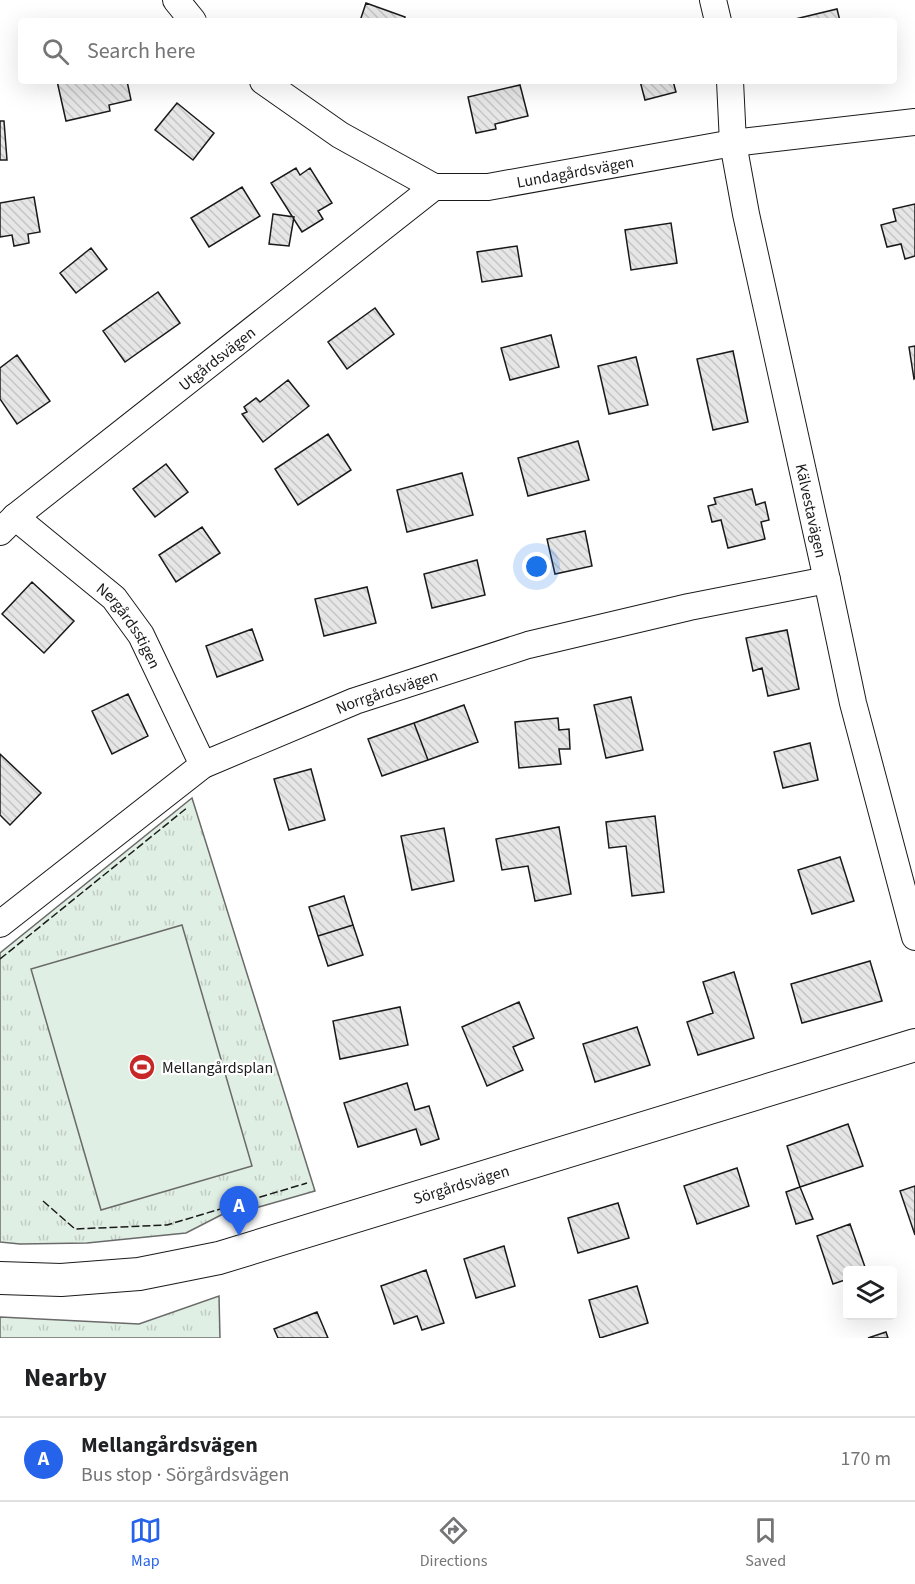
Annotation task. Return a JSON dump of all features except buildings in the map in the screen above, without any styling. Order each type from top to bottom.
[{"type":"street","points":[[176,0],[191,18]]},
{"type":"street","points":[[713,0],[717,18]]},
{"type":"street","name":"Lundagårdsvägen","points":[[267,84],[340,135],[434,187],[488,187],[733,143],[915,122]]},
{"type":"street","name":"Kälvestavägen","points":[[730,84],[733,143],[746,214],[853,703],[915,937]]},
{"type":"street","name":"Utgårdsvägen","points":[[7,525],[434,187]]},
{"type":"street","name":"Nergårdsstigen","points":[[7,525],[114,598],[141,635],[203,765]]},
{"type":"street","name":"Norrgårdsvägen","points":[[0,924],[203,765],[355,701],[528,645],[689,607],[827,580]]},
{"type":"street","name":"Sörgårdsvägen","points":[[0,1278],[61,1280],[139,1274],[219,1258],[915,1045]]},
{"type":"green space","points":[[192,798],[315,1191],[259,1207],[225,1213],[186,1233],[87,1243],[0,1242],[0,953]]},
{"type":"green space","name":"Mellangårdsplan","points":[[182,925],[252,1166],[101,1210],[31,969]]},
{"type":"green space","points":[[219,1296],[220,1338],[0,1338],[0,1317],[139,1324]]},
{"type":"fence","points":[[0,959],[188,807]]},
{"type":"fence","points":[[43,1201],[75,1229],[167,1225],[307,1183]]},
{"type":"place","name":"Mellangårdsplan","points":[[142,1067]]},
{"type":"place","name":"Mellangårdsvägen","points":[[239,1236]]}]
